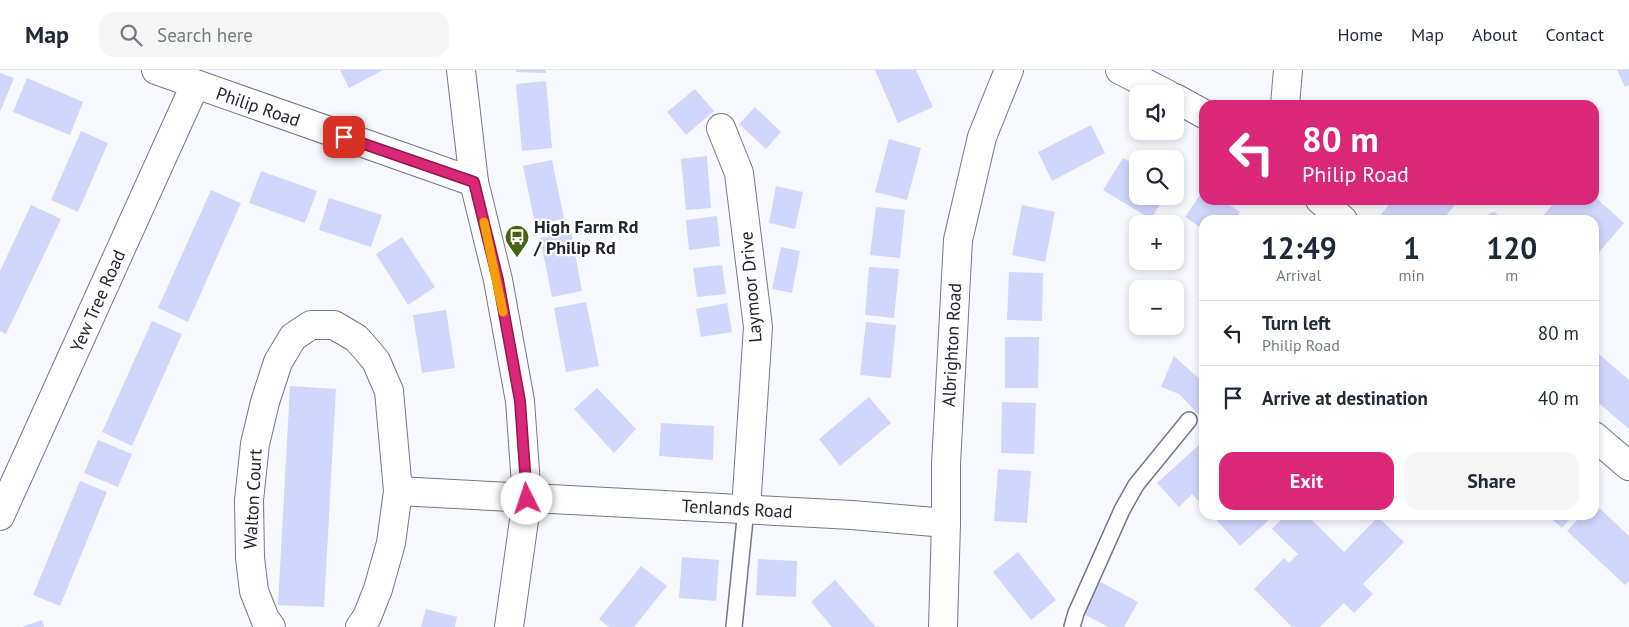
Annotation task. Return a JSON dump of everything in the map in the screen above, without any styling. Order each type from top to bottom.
[{"type":"street","name":"Philip Road","points":[[156,70],[474,182]]},
{"type":"street","points":[[461,70],[474,182],[498,280],[520,401],[527,499],[508,627]]},
{"type":"street","name":"Albrighton Road","points":[[943,627],[946,464],[958,240],[982,137],[1009,70]]},
{"type":"street","points":[[1120,70],[1149,85]]},
{"type":"street","points":[[1285,100],[1288,70]]},
{"type":"street","name":"Yew Tree Road","points":[[0,516],[195,85]]},
{"type":"street","points":[[1184,103],[1199,111]]},
{"type":"street","name":"Laymoor Drive","points":[[721,128],[739,173],[758,327],[746,509]]},
{"type":"street","points":[[1326,205],[1337,215]]},
{"type":"street","name":"Walton Court","points":[[271,627],[265,619],[254,591],[250,558],[249,500],[254,444],[278,362],[293,337],[311,325],[334,325],[356,338],[376,361],[389,391],[398,491],[391,543],[378,588],[367,617],[360,627]]},
{"type":"street","points":[[1599,440],[1629,466]]},
{"type":"street","points":[[398,491],[527,499]]},
{"type":"street","name":"Tenlands Road","points":[[527,499],[852,515],[946,523]]},
{"type":"lane","points":[[1072,627],[1076,613],[1122,510],[1136,485],[1189,420]]},
{"type":"lane","points":[[734,627],[746,509]]},
{"type":"building","points":[[340,70],[383,70],[349,88]]},
{"type":"building","points":[[516,70],[546,70],[546,73],[516,72]]},
{"type":"building","points":[[875,70],[916,70],[933,107],[898,123]]},
{"type":"building","points":[[1617,70],[1629,70],[1629,85],[1625,87]]},
{"type":"building","points":[[0,73],[14,78],[0,112]]},
{"type":"building","points":[[27,78],[83,102],[70,135],[13,112]]},
{"type":"building","points":[[546,81],[552,148],[522,151],[516,84]]},
{"type":"building","points":[[695,89],[714,111],[686,135],[667,112]]},
{"type":"building","points":[[755,107],[781,132],[766,149],[739,124]]},
{"type":"building","points":[[1091,125],[1105,153],[1052,181],[1038,152]]},
{"type":"building","points":[[81,131],[108,143],[78,212],[51,200]]},
{"type":"building","points":[[889,139],[921,148],[907,200],[875,192]]},
{"type":"building","points":[[707,156],[711,208],[686,210],[681,159]]},
{"type":"building","points":[[1123,158],[1129,161],[1129,205],[1160,205],[1153,215],[1144,215],[1103,190]]},
{"type":"building","points":[[552,160],[564,219],[535,224],[523,166]]},
{"type":"building","points":[[261,171],[317,191],[305,223],[249,203]]},
{"type":"building","points":[[776,186],[803,192],[795,229],[769,223]]},
{"type":"building","points":[[211,190],[241,203],[188,322],[158,308]]},
{"type":"building","points":[[1199,196],[1199,205],[1230,205],[1240,212],[1238,215],[1199,215],[1199,227],[1185,217]]},
{"type":"building","points":[[329,198],[382,215],[371,247],[319,230]]},
{"type":"building","points":[[1599,200],[1624,223],[1599,252],[1599,215],[1544,215],[1552,205],[1599,205]]},
{"type":"building","points":[[31,205],[61,219],[6,334],[0,331],[0,271]]},
{"type":"building","points":[[1022,205],[1055,212],[1045,262],[1012,255]]},
{"type":"building","points":[[1389,205],[1455,205],[1446,215],[1380,215]]},
{"type":"building","points":[[876,207],[905,210],[900,258],[870,255]]},
{"type":"building","points":[[1494,212],[1498,215],[1488,215]]},
{"type":"building","points":[[717,216],[720,246],[689,250],[686,220]]},
{"type":"building","points":[[571,232],[582,291],[552,297],[540,238]]},
{"type":"building","points":[[402,237],[435,287],[408,305],[376,254]]},
{"type":"building","points":[[781,247],[800,251],[792,293],[772,289]]},
{"type":"building","points":[[722,265],[726,294],[697,297],[693,268]]},
{"type":"building","points":[[869,267],[899,269],[894,318],[865,315]]},
{"type":"building","points":[[1009,272],[1043,273],[1042,321],[1007,320]]},
{"type":"building","points":[[586,302],[599,366],[566,372],[554,308]]},
{"type":"building","points":[[727,303],[732,332],[701,337],[696,309]]},
{"type":"building","points":[[446,310],[455,368],[422,373],[413,315]]},
{"type":"building","points":[[152,321],[182,334],[132,446],[102,432]]},
{"type":"building","points":[[866,322],[896,325],[891,378],[860,375]]},
{"type":"building","points":[[1005,337],[1039,337],[1038,388],[1005,388]]},
{"type":"building","points":[[1599,354],[1629,380],[1629,429],[1599,403]]},
{"type":"building","points":[[1174,356],[1199,378],[1199,415],[1179,394],[1161,387]]},
{"type":"building","points":[[290,386],[336,389],[324,607],[278,605]]},
{"type":"building","points":[[597,388],[636,429],[614,453],[574,409]]},
{"type":"building","points":[[869,397],[891,423],[840,466],[819,439]]},
{"type":"building","points":[[1002,402],[1036,403],[1034,454],[1001,453]]},
{"type":"building","points":[[661,423],[714,426],[713,460],[659,456]]},
{"type":"building","points":[[98,440],[132,454],[118,487],[84,473]]},
{"type":"building","points":[[1199,445],[1199,502],[1192,494],[1179,507],[1157,483]]},
{"type":"building","points":[[998,469],[1031,471],[1027,523],[994,521]]},
{"type":"building","points":[[80,481],[107,492],[60,606],[33,595]]},
{"type":"building","points":[[1599,508],[1629,536],[1629,581],[1625,585],[1567,531],[1577,520],[1599,520]]},
{"type":"building","points":[[1217,520],[1269,520],[1240,546]]},
{"type":"building","points":[[1280,520],[1312,520],[1344,552],[1375,520],[1381,520],[1404,542],[1363,584],[1373,594],[1354,613],[1344,603],[1320,627],[1292,627],[1254,589],[1284,558],[1289,563],[1298,554],[1272,529]]},
{"type":"building","points":[[1553,520],[1569,520],[1562,528]]},
{"type":"building","points":[[1018,552],[1056,600],[1031,620],[993,572]]},
{"type":"building","points":[[682,557],[719,560],[716,601],[679,598]]},
{"type":"building","points":[[758,559],[797,561],[796,597],[756,595]]},
{"type":"building","points":[[641,566],[667,586],[634,627],[609,627],[599,619]]},
{"type":"building","points":[[1095,579],[1138,602],[1124,627],[1108,627],[1078,611]]},
{"type":"building","points":[[835,580],[876,627],[832,627],[811,602]]},
{"type":"building","points":[[426,609],[457,617],[455,627],[421,627]]},
{"type":"building","points":[[42,620],[44,627],[22,627]]},
{"type":"slow traffic","points":[[484,222],[498,280],[503,312]]},
{"type":"place","name":"High Farm Rd / Philip Rd","points":[[517,258]]},
{"type":"route","points":[[344,137],[474,182],[498,280],[520,401],[527,499]]}]
